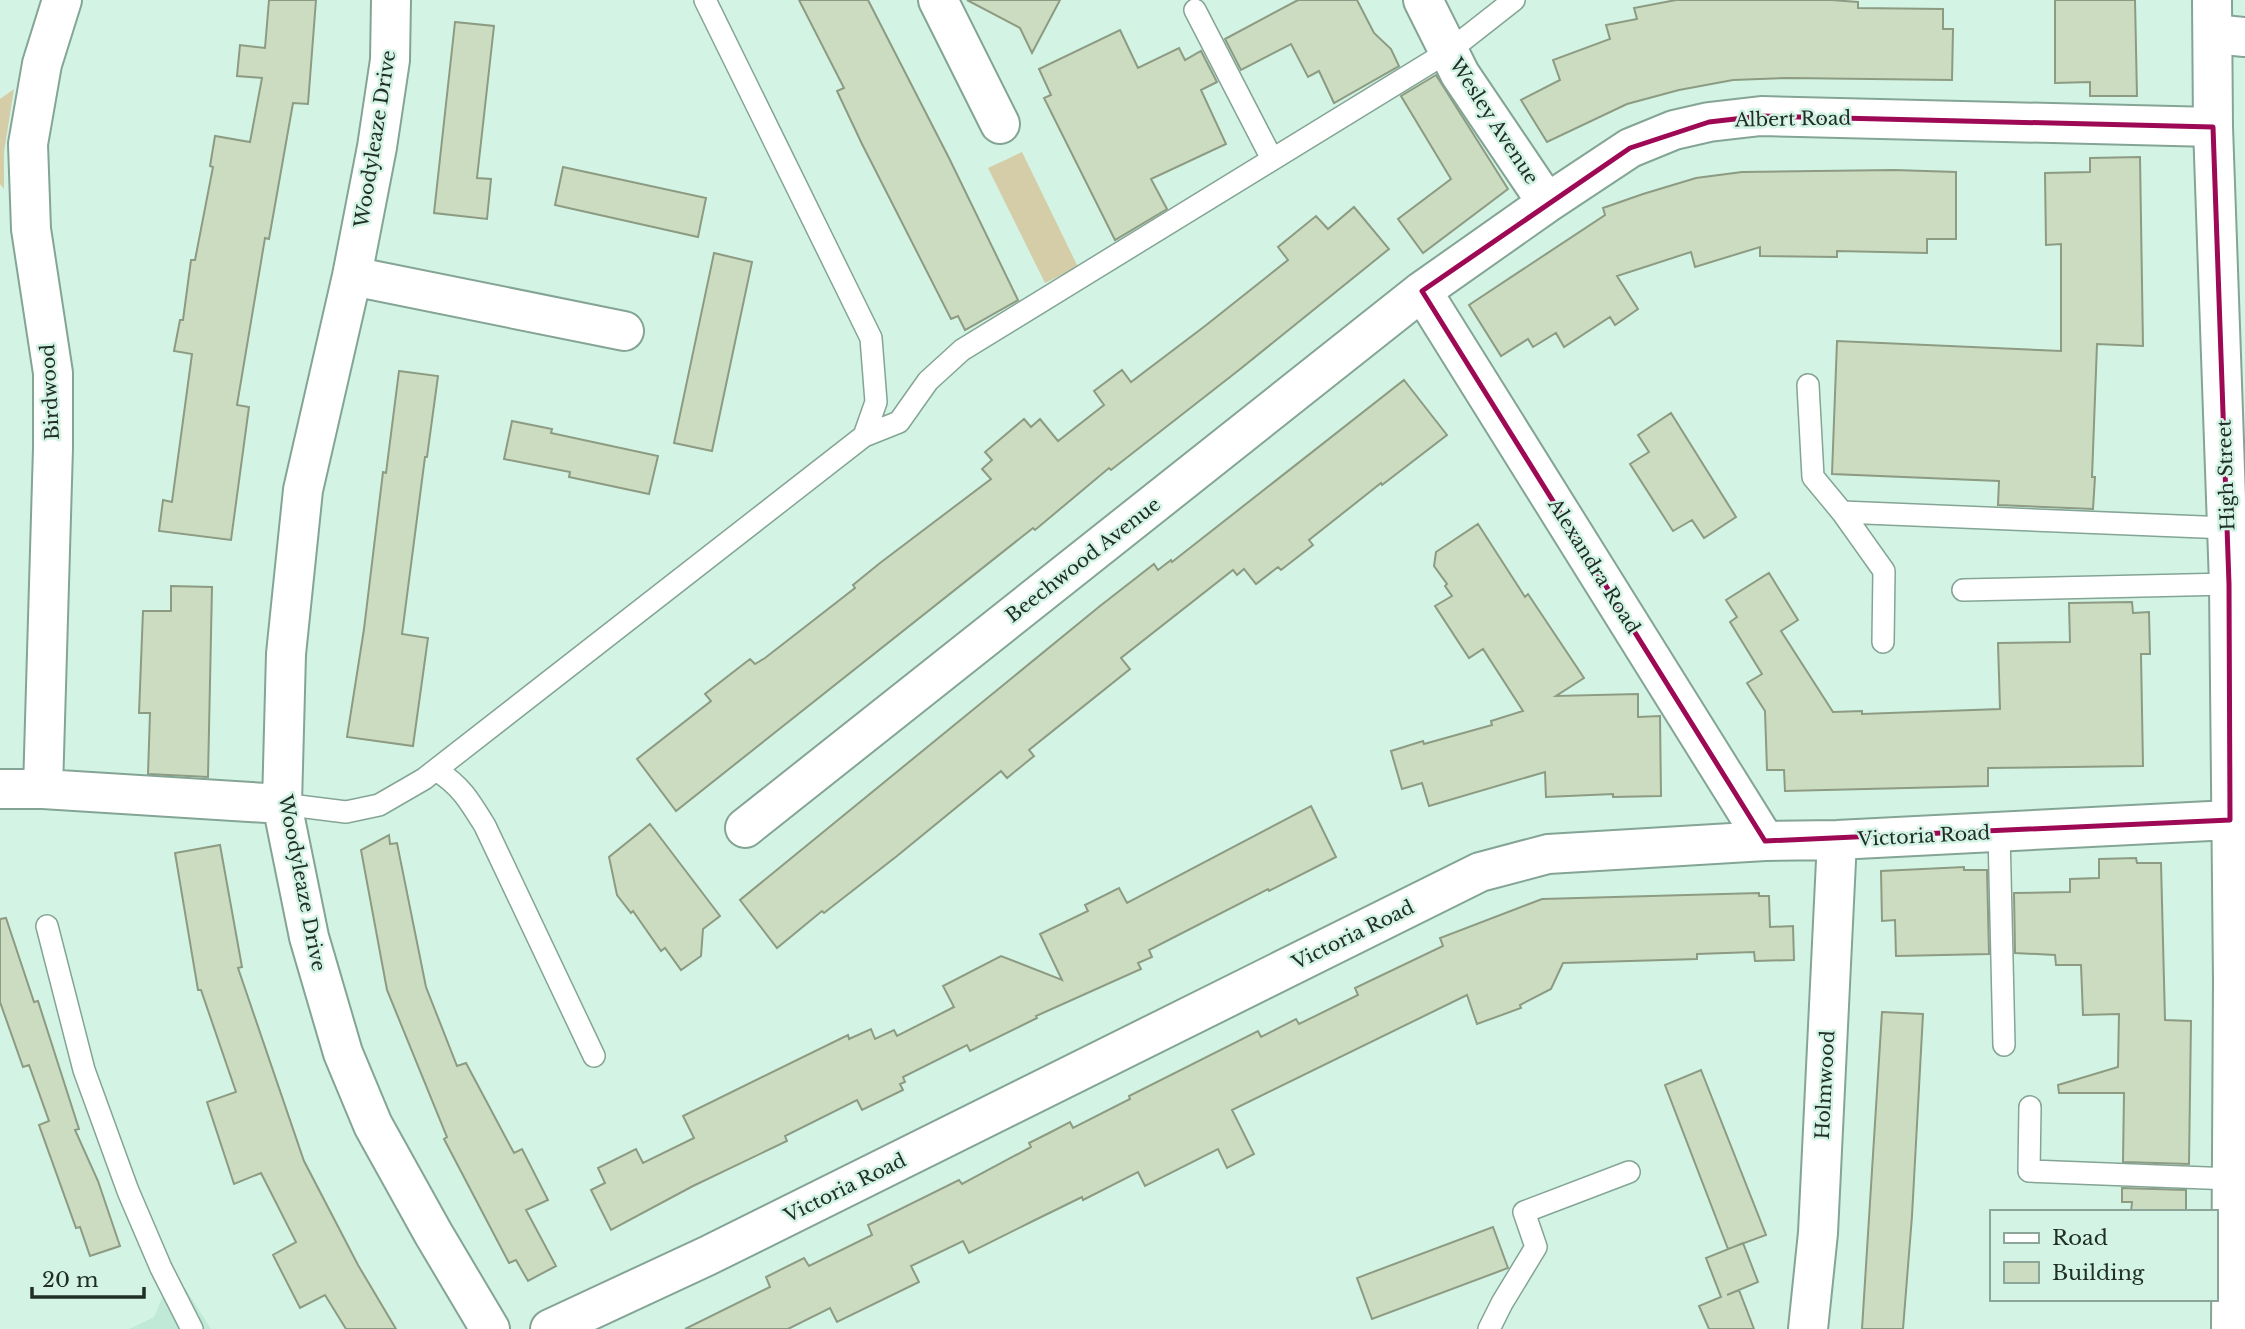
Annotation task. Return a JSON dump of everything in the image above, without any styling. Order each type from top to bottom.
[{"type":"street","name":"Birdwood","points":[[43,789],[53,373],[31,229],[28,144],[42,64],[62,0]]},
{"type":"street","name":"Woodyleaze Drive","points":[[391,0],[390,60],[377,147],[352,276],[303,490],[286,654],[282,804],[309,937],[343,1053],[373,1125],[490,1329]]},
{"type":"street","points":[[938,0],[1000,124]]},
{"type":"street","name":"Wesley Avenue","points":[[1423,0],[1460,74],[1547,203]]},
{"type":"street","name":"High Street","points":[[2223,24],[2213,127],[2235,835],[2232,1179],[2238,1244],[2231,1329]]},
{"type":"street","name":"Albert Road","points":[[1422,291],[1630,148],[1674,130],[1709,122],[1761,116],[2213,127]]},
{"type":"street","points":[[352,276],[624,331]]},
{"type":"street","name":"Beechwood Avenue","points":[[744,828],[1422,291]]},
{"type":"street","name":"Alexandra Road","points":[[1422,291],[1765,841]]},
{"type":"street","points":[[0,789],[43,789],[282,804]]},
{"type":"street","name":"Victoria Road","points":[[550,1329],[719,1250],[1480,872],[1548,855],[1765,841],[1999,832],[2235,835]]},
{"type":"street","name":"Holmwood","points":[[1808,1329],[1818,1233],[1837,840]]},
{"type":"lane","points":[[705,0],[871,338],[876,402],[864,436]]},
{"type":"lane","points":[[282,804],[346,812],[379,805],[436,770],[864,436],[899,422],[928,381],[961,350],[1449,51],[1514,0]]},
{"type":"lane","points":[[1195,10],[1272,159]]},
{"type":"lane","points":[[1808,386],[1812,477],[1842,512],[1884,570],[1884,642]]},
{"type":"lane","points":[[1842,512],[2227,528]]},
{"type":"lane","points":[[1963,590],[2229,584]]},
{"type":"lane","points":[[436,770],[455,782],[465,793],[485,826],[594,1056]]},
{"type":"lane","points":[[1999,832],[2004,1045]]},
{"type":"lane","points":[[47,926],[84,1070],[182,1327]]},
{"type":"lane","points":[[2030,1107],[2029,1171],[2232,1179]]},
{"type":"lane","points":[[1489,1329],[1536,1247],[1524,1212],[1629,1172]]},
{"type":"highlighted area","points":[[1761,116],[2213,127],[2229,584],[2230,820],[1765,841],[1422,291],[1630,148],[1709,122]]},
{"type":"shaded area","points":[[14,89],[4,152],[4,189],[0,184],[0,99]]},
{"type":"shaded area","points":[[1022,152],[1078,267],[1045,283],[988,168]]},
{"type":"shaded area","points":[[185,1288],[211,1329],[129,1329],[154,1317],[162,1298]]},
{"type":"building","points":[[269,0],[316,0],[308,104],[293,103],[269,239],[265,238],[237,405],[249,407],[231,540],[159,531],[163,500],[172,502],[192,354],[174,351],[180,320],[183,320],[191,260],[195,260],[213,167],[210,166],[215,136],[250,142],[262,78],[237,76],[240,45],[265,48]]},
{"type":"building","points":[[799,0],[868,0],[1018,300],[965,330],[958,316],[951,319],[862,144],[837,91],[844,88]]},
{"type":"building","points":[[967,0],[1060,0],[1032,53],[1020,28]]},
{"type":"building","points":[[1298,0],[1357,0],[1374,33],[1391,49],[1399,66],[1334,103],[1319,71],[1308,77],[1291,44],[1241,70],[1225,39]]},
{"type":"building","points":[[1676,0],[1831,0],[1858,2],[1858,8],[1943,9],[1943,29],[1953,29],[1952,80],[1733,80],[1679,90],[1627,104],[1547,142],[1521,100],[1560,80],[1553,60],[1610,39],[1606,25],[1637,19],[1634,8]]},
{"type":"building","points":[[2055,0],[2135,0],[2137,96],[2090,96],[2090,82],[2055,83]]},
{"type":"building","points":[[455,22],[494,26],[477,178],[491,179],[487,219],[434,213]]},
{"type":"building","points":[[1120,30],[1138,68],[1179,48],[1185,60],[1201,51],[1217,82],[1201,90],[1226,144],[1151,179],[1167,209],[1115,240],[1044,98],[1051,95],[1039,69]]},
{"type":"building","points":[[1436,75],[1508,189],[1423,253],[1398,219],[1451,179],[1401,96]]},
{"type":"building","points":[[2140,157],[2143,346],[2097,344],[2093,509],[1998,505],[1999,481],[1832,474],[1837,341],[2061,351],[2061,244],[2046,245],[2045,173],[2090,172],[2090,158]]},
{"type":"building","points":[[563,167],[706,198],[698,237],[555,205]]},
{"type":"building","points":[[1742,172],[1956,172],[1956,239],[1927,239],[1927,253],[1837,251],[1837,257],[1760,256],[1760,247],[1695,267],[1691,252],[1617,276],[1638,309],[1615,325],[1610,317],[1564,347],[1556,333],[1533,347],[1528,339],[1501,356],[1469,305],[1605,215],[1603,208],[1643,194],[1696,178]]},
{"type":"building","points":[[1354,207],[1389,249],[1239,370],[1111,470],[1109,468],[1035,530],[1033,528],[676,811],[637,759],[711,701],[705,694],[750,659],[755,664],[765,658],[855,588],[853,585],[880,563],[991,479],[982,469],[992,460],[985,452],[1024,419],[1031,427],[1040,419],[1058,441],[1104,405],[1094,391],[1122,370],[1131,382],[1205,326],[1288,260],[1278,247],[1316,216],[1328,229]]},
{"type":"building","points":[[714,253],[752,262],[712,451],[674,443]]},
{"type":"building","points":[[399,371],[438,376],[402,634],[428,638],[413,746],[347,737]]},
{"type":"building","points":[[1404,380],[1447,435],[1309,540],[1313,545],[1281,570],[1278,567],[1256,584],[1244,569],[1237,575],[1233,570],[1121,658],[1130,669],[1029,750],[1034,756],[1007,778],[1001,771],[897,856],[777,948],[740,900],[1100,606],[1154,564],[1158,570],[1171,560],[1172,562]]},
{"type":"building","points":[[1671,413],[1736,517],[1704,538],[1692,520],[1673,531],[1630,464],[1649,452],[1638,435]]},
{"type":"building","points":[[512,421],[552,429],[551,433],[658,456],[649,494],[569,477],[570,472],[504,459]]},
{"type":"building","points":[[1478,524],[1525,597],[1528,594],[1584,678],[1556,696],[1638,694],[1638,717],[1660,716],[1661,796],[1613,797],[1613,794],[1546,797],[1545,772],[1429,806],[1422,783],[1402,789],[1391,751],[1492,725],[1491,721],[1523,711],[1483,649],[1469,658],[1435,606],[1452,596],[1434,566],[1436,552]]},
{"type":"building","points":[[1769,573],[1798,620],[1781,631],[1833,712],[1862,711],[1862,714],[2000,709],[1998,643],[2070,642],[2069,603],[2132,602],[2133,613],[2149,612],[2150,654],[2141,654],[2143,766],[1988,768],[1988,786],[1785,791],[1784,770],[1767,770],[1765,711],[1747,683],[1762,674],[1730,622],[1737,617],[1726,600]]},
{"type":"building","points":[[171,586],[212,587],[208,777],[148,774],[150,713],[139,713],[143,611],[171,611]]},
{"type":"building","points":[[1311,806],[1336,857],[1149,950],[1152,957],[1138,963],[1141,969],[1036,1016],[1037,1018],[970,1051],[967,1045],[903,1077],[905,1082],[900,1084],[903,1090],[862,1110],[857,1100],[785,1136],[787,1141],[693,1186],[611,1230],[591,1190],[605,1183],[598,1168],[636,1149],[643,1163],[694,1138],[683,1116],[848,1035],[849,1039],[871,1029],[875,1039],[894,1030],[897,1036],[954,1007],[943,986],[1001,956],[1062,980],[1040,934],[1088,911],[1085,905],[1119,888],[1127,903]]},
{"type":"building","points":[[650,824],[720,916],[703,929],[701,956],[681,970],[665,948],[661,951],[633,911],[631,913],[617,895],[609,857]]},
{"type":"building","points":[[389,835],[390,844],[397,843],[426,987],[457,1066],[466,1063],[514,1153],[522,1149],[548,1200],[526,1210],[556,1266],[528,1281],[516,1260],[509,1263],[444,1139],[447,1137],[387,990],[361,850]]},
{"type":"building","points":[[220,845],[242,967],[238,968],[304,1161],[358,1265],[396,1329],[346,1329],[325,1295],[300,1308],[273,1255],[296,1242],[261,1173],[234,1184],[207,1102],[236,1092],[201,990],[198,990],[175,853]]},
{"type":"building","points":[[2136,858],[2137,863],[2161,863],[2165,1020],[2191,1021],[2189,1164],[2123,1162],[2124,1093],[2059,1093],[2058,1085],[2118,1067],[2119,1014],[2083,1015],[2081,965],[2056,965],[2055,955],[2015,953],[2014,893],[2070,892],[2070,879],[2099,878],[2099,859]]},
{"type":"building","points":[[1964,867],[1964,870],[1987,870],[1989,954],[1896,956],[1895,920],[1882,921],[1881,871]]},
{"type":"building","points":[[1759,893],[1759,896],[1769,896],[1770,927],[1793,926],[1794,960],[1755,961],[1754,952],[1697,954],[1697,959],[1563,963],[1551,989],[1520,1005],[1521,1008],[1477,1024],[1467,995],[1232,1110],[1254,1154],[1227,1168],[1218,1149],[1145,1186],[1138,1172],[969,1253],[963,1241],[911,1266],[919,1282],[837,1322],[830,1308],[788,1329],[685,1329],[770,1287],[766,1277],[804,1258],[809,1266],[872,1235],[868,1225],[959,1180],[962,1184],[1031,1147],[1029,1143],[1070,1122],[1073,1128],[1130,1099],[1129,1096],[1258,1031],[1261,1037],[1296,1019],[1299,1024],[1358,995],[1355,988],[1443,946],[1440,938],[1542,899]]},
{"type":"building","points":[[6,918],[34,1002],[38,1001],[79,1129],[75,1130],[98,1181],[120,1246],[90,1256],[80,1227],[76,1228],[39,1125],[49,1121],[29,1065],[23,1067],[0,1002],[0,919]]},
{"type":"building","points":[[1882,1012],[1923,1014],[1903,1329],[1862,1329]]},
{"type":"building","points":[[1701,1070],[1766,1235],[1728,1249],[1665,1085]]},
{"type":"building","points":[[2122,1188],[2186,1190],[2186,1210],[2131,1210],[2132,1202],[2122,1202]]},
{"type":"building","points":[[1493,1227],[1508,1268],[1372,1319],[1357,1278]]},
{"type":"building","points":[[1743,1243],[1758,1282],[1727,1295],[1739,1290],[1754,1329],[1709,1329],[1699,1306],[1721,1297],[1706,1258]]}]
